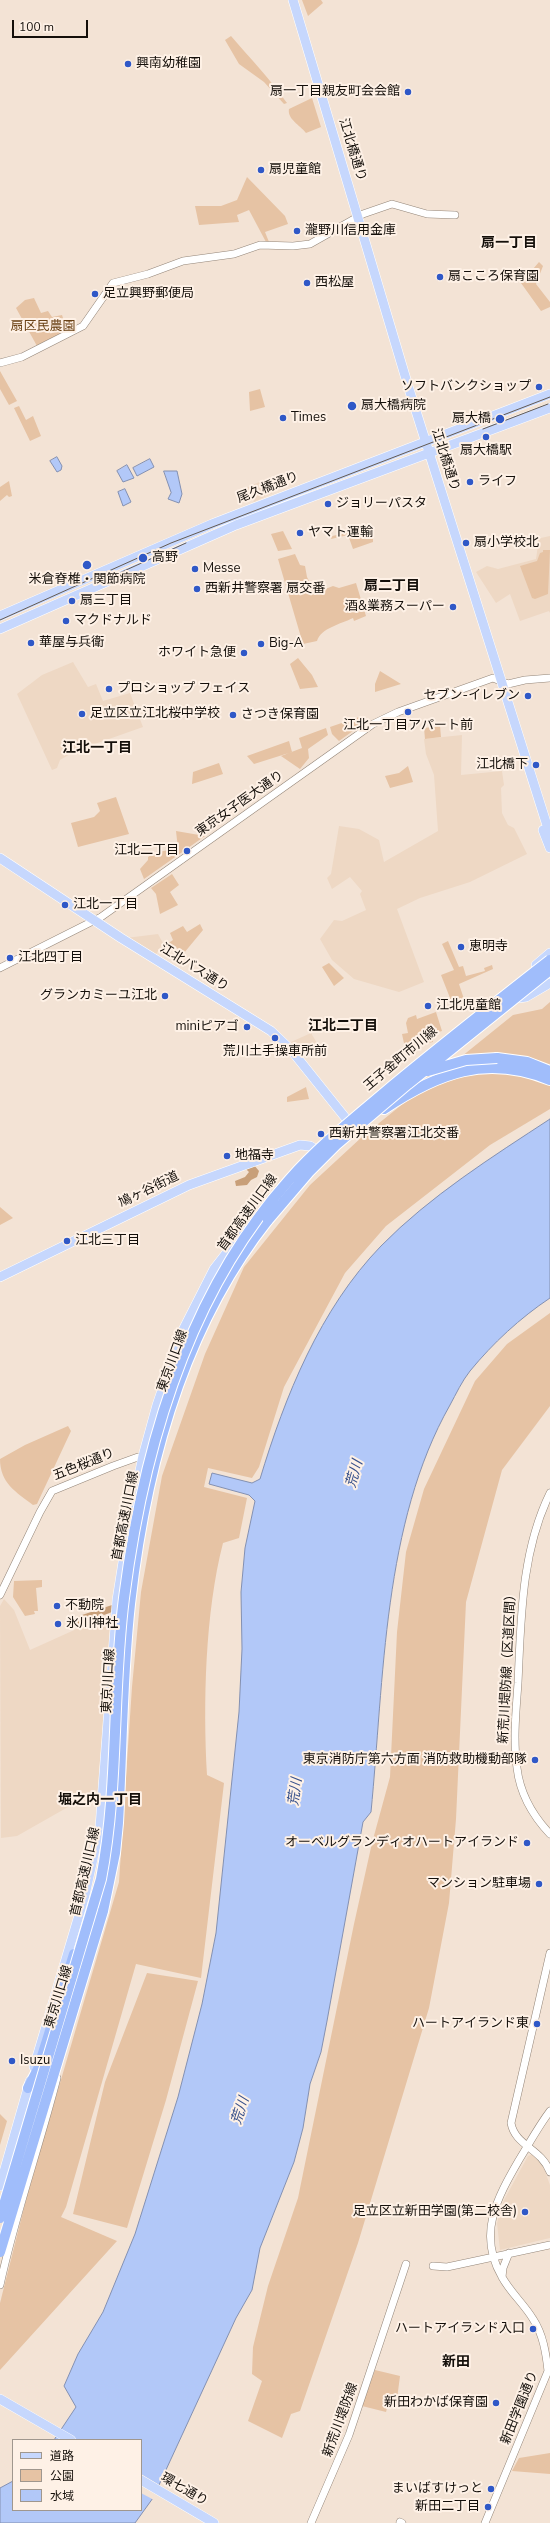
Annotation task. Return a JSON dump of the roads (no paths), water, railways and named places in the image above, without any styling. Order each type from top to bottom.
[{"type":"highway","name":"首都高速川口線","points":[[2,2222],[94,1906],[106,1850],[115,1765],[124,1602],[140,1502],[157,1434],[191,1337],[209,1296],[227,1264],[268,1205],[309,1158],[330,1139],[550,960]]},
{"type":"highway","name":"首都高速川口線","points":[[0,2252],[103,1911],[113,1860],[118,1823],[126,1656],[137,1551],[146,1506],[172,1409],[212,1306],[232,1268],[296,1186],[343,1138],[550,970]]},
{"type":"highway","points":[[330,1139],[405,1083],[442,1066],[474,1059],[497,1058],[523,1061],[550,1071]]},
{"type":"highway","name":"首都高速川口線","points":[[343,1138],[413,1091],[436,1079],[458,1072],[503,1068],[525,1072],[550,1080]]},
{"type":"highway","points":[[28,2088],[38,2069],[106,1850]]},
{"type":"highway","points":[[2,2222],[15,2196],[96,1925],[103,1911]]},
{"type":"highway","points":[[15,2196],[19,2208]]},
{"type":"main road","name":"江北橋通り","points":[[293,0],[425,442],[524,749],[550,835]]},
{"type":"main road","name":"尾久橋通り","points":[[0,616],[192,532],[550,394]]},
{"type":"main road","name":"尾久橋通り","points":[[0,629],[236,525],[430,454],[550,408]]},
{"type":"main road","points":[[524,749],[536,772],[550,817]]},
{"type":"main road","points":[[524,749],[525,774],[550,848]]},
{"type":"main road","name":"江北バス通り","points":[[0,858],[271,1031],[292,1051],[350,1123]]},
{"type":"main road","name":"王子金町市川線","points":[[350,1123],[511,990],[550,954]]},
{"type":"main road","points":[[550,963],[511,990],[519,998],[526,997],[550,983]]},
{"type":"main road","name":"東京川口線","points":[[0,2186],[85,1895],[99,1833],[103,1801],[117,1600],[129,1524],[143,1456],[157,1405],[182,1332],[214,1269],[269,1198],[350,1123]]},
{"type":"main road","name":"鳩ヶ谷街道","points":[[0,1277],[190,1185],[293,1148],[305,1145],[319,1151]]},
{"type":"main road","name":"東京川口線","points":[[0,2238],[2,2222],[83,1963],[105,1880],[112,1837],[126,1608],[146,1490],[155,1458],[196,1334],[226,1271],[267,1215],[319,1151]]},
{"type":"main road","points":[[0,2399],[69,2439]]},
{"type":"main road","points":[[0,2405],[58,2439]]},
{"type":"main road","name":"環七通り","points":[[142,2481],[214,2523]]},
{"type":"main road","name":"環七通り","points":[[142,2488],[204,2523]]},
{"type":"street","points":[[0,363],[22,357],[83,326],[113,283],[148,274],[183,261],[234,254],[260,245],[293,246],[310,244],[358,216],[392,204],[427,214],[455,215]]},
{"type":"street","name":"東京女子医大通り","points":[[0,968],[95,920],[373,724],[398,712],[493,678],[508,684],[525,680],[550,678]]},
{"type":"street","points":[[143,1456],[155,1458]]},
{"type":"street","name":"五色桜通り","points":[[0,1595],[42,1507],[52,1491],[109,1467],[143,1456]]},
{"type":"street","name":"新荒川堤防線（区道区間）","points":[[550,1493],[530,1555],[521,1609],[515,1740],[517,1768],[521,1786],[534,1814],[550,1834]]},
{"type":"street","points":[[550,1953],[512,2116],[515,2135],[541,2156],[550,2172]]},
{"type":"street","points":[[0,2285],[19,2208],[40,2146],[72,2020],[83,1963]]},
{"type":"street","name":"新田学園通り","points":[[485,2523],[549,2371],[545,2348],[533,2319],[502,2278],[493,2257],[490,2231],[495,2204],[528,2145],[550,2111]]},
{"type":"street","points":[[433,2266],[447,2267],[550,2245]]},
{"type":"street","points":[[502,2278],[503,2268],[510,2253]]},
{"type":"street","name":"新荒川堤防線","points":[[312,2523],[349,2435],[388,2322],[406,2264]]},
{"type":"water","points":[[57,457],[62,466],[61,470],[57,472],[50,461]]},
{"type":"water","points":[[150,459],[154,467],[137,476],[133,468]]},
{"type":"water","points":[[127,465],[134,478],[123,482],[117,471]]},
{"type":"water","points":[[164,471],[177,471],[182,494],[179,503],[168,499],[171,493]]},
{"type":"water","points":[[125,489],[131,502],[123,506],[118,492]]},
{"type":"water","name":"荒川","points":[[550,1119],[550,1298],[507,1332],[467,1375],[450,1405],[428,1451],[411,1500],[399,1551],[390,1603],[371,1812],[363,1822],[321,2052],[310,2084],[303,2128],[294,2162],[260,2248],[252,2290],[236,2318],[153,2498],[135,2523],[0,2523],[0,2488],[12,2482],[12,2511],[142,2511],[142,2439],[55,2439],[76,2407],[64,2386],[78,2354],[103,2312],[135,2234],[178,2097],[202,2004],[216,1933],[239,1712],[242,1649],[241,1592],[245,1548],[255,1501],[249,1495],[209,1484],[212,1473],[252,1483],[260,1479],[293,1385],[322,1326],[340,1297],[359,1271],[381,1246],[400,1228],[420,1210],[484,1163]]},
{"type":"tram line","points":[[0,620],[171,543],[550,397]]},
{"type":"tram line","points":[[483,429],[548,404]]},
{"type":"tram line","points":[[115,575],[186,543]]},
{"type":"place","name":"興南幼稚園","points":[[128,64]]},
{"type":"place","name":"扇一丁目親友町会会館","points":[[408,92]]},
{"type":"place","name":"扇児童館","points":[[261,170]]},
{"type":"place","name":"瀧野川信用金庫","points":[[297,231]]},
{"type":"place","name":"扇こころ保育園","points":[[440,277]]},
{"type":"place","name":"西松屋","points":[[307,283]]},
{"type":"place","name":"足立興野郵便局","points":[[95,294]]},
{"type":"place","name":"ソフトバンクショップ","points":[[539,387]]},
{"type":"place","name":"扇大橋病院","points":[[352,406]]},
{"type":"place","name":"Times","points":[[283,418]]},
{"type":"place","name":"扇大橋","points":[[500,419]]},
{"type":"place","name":"扇大橋駅","points":[[486,437]]},
{"type":"place","name":"ライフ","points":[[470,482]]},
{"type":"place","name":"ジョリーパスタ","points":[[328,504]]},
{"type":"place","name":"ヤマト運輸","points":[[300,533]]},
{"type":"place","name":"扇小学校北","points":[[466,543]]},
{"type":"place","name":"高野","points":[[143,558]]},
{"type":"place","name":"米倉脊椎・関節病院","points":[[87,565]]},
{"type":"place","name":"Messe","points":[[195,569]]},
{"type":"place","name":"西新井警察署 扇交番","points":[[197,589]]},
{"type":"place","name":"扇三丁目","points":[[72,601]]},
{"type":"place","name":"酒&業務スーパー","points":[[453,607]]},
{"type":"place","name":"マクドナルド","points":[[66,621]]},
{"type":"place","name":"華屋与兵衛","points":[[31,643]]},
{"type":"place","name":"Big-A","points":[[261,644]]},
{"type":"place","name":"ホワイト急便","points":[[244,653]]},
{"type":"place","name":"プロショップ フェイス","points":[[109,689]]},
{"type":"place","name":"セブン-イレブン","points":[[528,696]]},
{"type":"place","name":"江北一丁目アパート前","points":[[408,712]]},
{"type":"place","name":"足立区立江北桜中学校","points":[[82,714]]},
{"type":"place","name":"さつき保育園","points":[[233,715]]},
{"type":"place","name":"江北橋下","points":[[536,765]]},
{"type":"place","name":"江北二丁目","points":[[187,851]]},
{"type":"place","name":"江北一丁目","points":[[65,905]]},
{"type":"place","name":"恵明寺","points":[[461,947]]},
{"type":"place","name":"江北四丁目","points":[[10,958]]},
{"type":"place","name":"グランカミーユ江北","points":[[165,996]]},
{"type":"place","name":"江北児童館","points":[[428,1006]]},
{"type":"place","name":"miniピアゴ","points":[[247,1027]]},
{"type":"place","name":"荒川土手操車所前","points":[[275,1038]]},
{"type":"place","name":"西新井警察署江北交番","points":[[321,1134]]},
{"type":"place","name":"地福寺","points":[[227,1156]]},
{"type":"place","name":"江北三丁目","points":[[67,1241]]},
{"type":"place","name":"不動院","points":[[57,1606]]},
{"type":"place","name":"氷川神社","points":[[58,1624]]},
{"type":"place","name":"東京消防庁第六方面 消防救助機動部隊","points":[[535,1760]]},
{"type":"place","name":"オーベルグランディオハートアイランド","points":[[527,1843]]},
{"type":"place","name":"マンション駐車場","points":[[539,1884]]},
{"type":"place","name":"ハートアイランド東","points":[[537,2024]]},
{"type":"place","name":"Isuzu","points":[[12,2061]]},
{"type":"place","name":"足立区立新田学園(第二校舎)","points":[[525,2212]]},
{"type":"place","name":"ハートアイランド入口","points":[[533,2329]]},
{"type":"place","name":"新田わかば保育園","points":[[496,2403]]},
{"type":"place","name":"まいばすけっと","points":[[491,2489]]},
{"type":"place","name":"新田二丁目","points":[[488,2507]]},
{"type":"district","name":"扇一丁目","points":[[509,244]]},
{"type":"district","name":"扇二丁目","points":[[392,587]]},
{"type":"district","name":"江北一丁目","points":[[97,749]]},
{"type":"district","name":"江北二丁目","points":[[343,1027]]},
{"type":"district","name":"堀之内一丁目","points":[[100,1801]]},
{"type":"district","name":"新田","points":[[456,2363]]},
{"type":"park label","name":"扇区民農園","points":[[43,327]]}]
